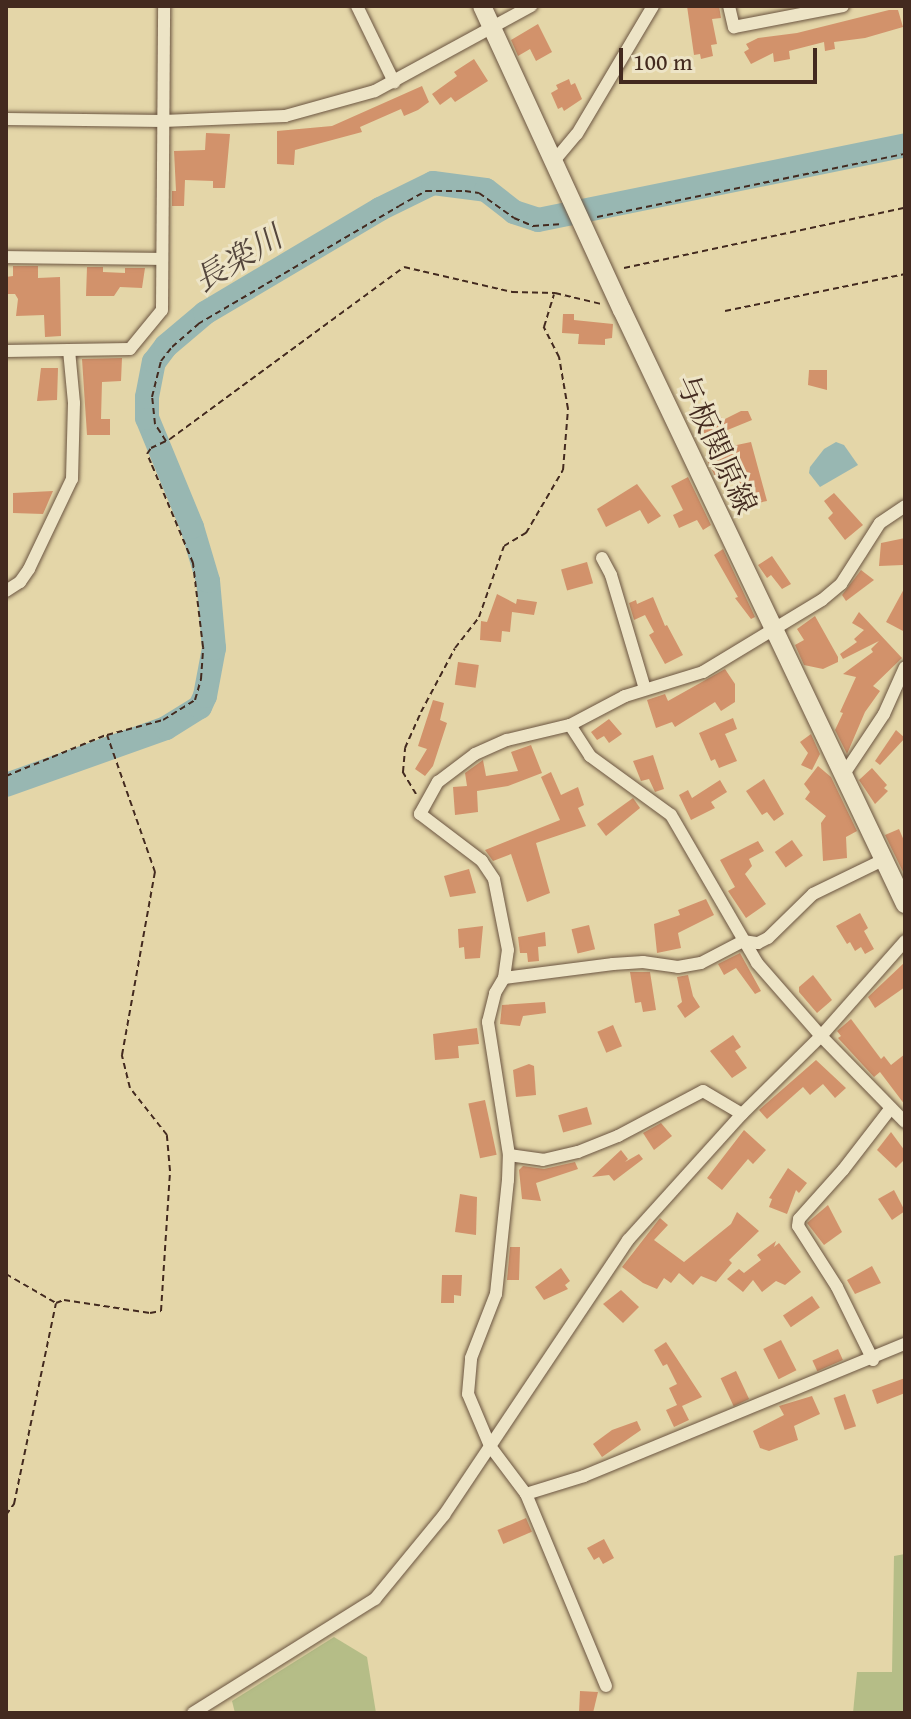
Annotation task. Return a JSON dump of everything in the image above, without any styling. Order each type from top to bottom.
[{"type":"main road","name":"与板関原線","points":[[482,6],[622,310],[905,904]]},
{"type":"street","points":[[6,351],[130,349],[162,310],[164,6]]},
{"type":"street","points":[[357,6],[394,82]]},
{"type":"street","points":[[6,119],[163,121],[285,116],[347,101],[394,82],[531,6]]},
{"type":"street","points":[[554,161],[577,134],[653,6]]},
{"type":"street","points":[[729,6],[734,27],[843,6]]},
{"type":"street","points":[[6,257],[161,259]]},
{"type":"street","points":[[6,591],[20,582],[29,569],[72,479],[74,403],[69,350]]},
{"type":"street","points":[[606,1686],[526,1494],[490,1446],[471,1406],[468,1374],[496,1294],[509,1155],[488,1022],[495,993],[504,978],[508,950],[500,894],[494,879],[482,861],[420,814],[425,800],[438,782],[475,754],[507,740],[570,725],[625,696],[703,672],[841,584],[880,523],[905,506]]},
{"type":"street","points":[[602,558],[611,575],[645,689]]},
{"type":"street","points":[[844,774],[884,714],[905,667]]},
{"type":"street","points":[[570,725],[590,756],[671,815],[757,963],[821,1036],[905,1122]]},
{"type":"street","points":[[504,978],[613,964],[690,966],[743,941],[758,943],[768,938],[813,894],[883,860]]},
{"type":"street","points":[[193,1713],[375,1599],[444,1515],[628,1240],[742,1114],[821,1036],[905,941]]},
{"type":"street","points":[[509,1155],[543,1160],[578,1152],[618,1136],[703,1091],[742,1114]]},
{"type":"street","points":[[873,1360],[837,1287],[798,1226],[799,1219],[843,1170],[891,1108]]},
{"type":"street","points":[[526,1494],[584,1476],[830,1373],[873,1360],[905,1344]]},
{"type":"path","points":[[166,441],[155,424],[152,397],[161,361],[172,347],[198,324],[426,191],[438,189],[479,193],[514,218],[533,226],[905,154]]},
{"type":"path","points":[[624,268],[905,208]]},
{"type":"path","points":[[6,776],[107,735],[177,713],[195,700],[201,679],[203,647],[193,563],[147,454],[404,267],[512,292],[555,293],[622,310]]},
{"type":"path","points":[[725,311],[905,274]]},
{"type":"path","points":[[425,800],[416,793],[403,772],[405,748],[455,648],[479,617],[504,546],[526,533],[563,470],[568,409],[559,357],[544,327],[555,293]]},
{"type":"path","points":[[56,1303],[64,1300],[150,1313],[161,1311],[170,1171],[167,1135],[130,1088],[122,1055],[155,872],[107,735]]},
{"type":"path","points":[[6,1274],[56,1303]]},
{"type":"path","points":[[6,1515],[14,1504],[56,1303]]},
{"type":"green space","points":[[905,1554],[905,1713],[853,1713],[857,1672],[892,1672],[894,1556]]},
{"type":"green space","points":[[334,1637],[367,1657],[376,1713],[235,1713],[232,1701]]},
{"type":"water","points":[[836,442],[844,445],[858,465],[820,487],[809,473],[810,467],[824,449]]},
{"type":"building","points":[[687,6],[719,6],[721,18],[712,19],[717,44],[711,45],[713,56],[701,59],[700,54],[694,55]]},
{"type":"building","points":[[898,10],[903,27],[865,38],[834,42],[835,49],[825,51],[824,42],[789,51],[790,59],[774,62],[773,53],[751,64],[744,52],[749,49],[746,44],[758,38],[797,33]]},
{"type":"building","points":[[538,24],[552,52],[536,61],[530,49],[518,56],[511,40]]},
{"type":"building","points":[[474,59],[488,81],[455,102],[451,97],[440,105],[432,94],[457,76],[454,72]]},
{"type":"building","points":[[569,79],[571,85],[575,83],[582,99],[564,111],[562,107],[558,109],[551,93],[558,89],[556,85]]},
{"type":"building","points":[[422,86],[429,102],[418,110],[404,116],[401,109],[360,127],[362,132],[295,150],[294,165],[277,164],[277,131],[332,126]]},
{"type":"building","points":[[206,133],[230,134],[225,188],[213,188],[213,181],[185,180],[184,206],[172,206],[172,191],[176,191],[174,151],[205,150]]},
{"type":"building","points":[[13,266],[38,266],[38,278],[60,277],[61,336],[45,337],[44,315],[16,316],[18,299],[15,294],[6,294],[6,277],[13,276]]},
{"type":"building","points":[[87,267],[103,267],[103,272],[125,273],[125,268],[145,268],[142,288],[120,287],[114,296],[86,296]]},
{"type":"building","points":[[563,314],[574,314],[574,320],[613,324],[612,338],[605,339],[605,345],[578,344],[579,334],[562,333]]},
{"type":"building","points":[[122,358],[121,381],[102,382],[101,419],[110,419],[110,435],[87,435],[82,359]]},
{"type":"building","points":[[41,368],[58,368],[57,400],[37,401]]},
{"type":"building","points":[[809,370],[827,370],[827,390],[808,385]]},
{"type":"building","points":[[712,403],[723,420],[748,411],[752,420],[708,438],[695,421],[700,419],[697,409]]},
{"type":"building","points":[[751,442],[767,501],[743,506],[735,464],[715,476],[708,462],[734,452],[732,446]]},
{"type":"building","points":[[688,477],[711,525],[703,530],[697,520],[679,528],[673,515],[683,510],[671,486]]},
{"type":"building","points":[[637,484],[661,516],[648,524],[640,510],[606,527],[597,509]]},
{"type":"building","points":[[53,491],[43,514],[13,513],[13,493]]},
{"type":"building","points":[[834,493],[863,525],[845,540],[828,518],[833,513],[824,501]]},
{"type":"building","points":[[905,538],[903,565],[879,566],[881,543]]},
{"type":"building","points":[[723,549],[755,617],[751,619],[735,598],[738,597],[714,555]]},
{"type":"building","points":[[772,556],[791,584],[782,589],[771,575],[767,578],[758,565]]},
{"type":"building","points":[[587,562],[593,583],[567,591],[561,569]]},
{"type":"building","points":[[861,570],[874,580],[846,601],[842,595]]},
{"type":"building","points":[[905,587],[905,632],[886,622]]},
{"type":"building","points":[[497,594],[516,604],[517,599],[537,602],[534,615],[512,612],[510,632],[502,631],[501,642],[480,640],[481,621],[487,622]]},
{"type":"building","points":[[653,597],[665,626],[683,655],[665,664],[649,635],[654,632],[645,615],[634,620],[629,603],[636,600],[637,604]]},
{"type":"building","points":[[859,612],[902,658],[873,686],[880,691],[865,712],[847,754],[835,730],[856,677],[843,674],[873,652],[871,649],[879,641],[843,659],[840,654],[857,642],[854,639],[864,630],[852,623]]},
{"type":"building","points":[[815,616],[838,657],[838,662],[823,669],[804,665],[795,645],[804,640],[797,629]]},
{"type":"building","points":[[458,662],[479,665],[476,688],[455,685]]},
{"type":"building","points":[[725,669],[735,684],[735,702],[721,711],[715,702],[675,727],[672,722],[656,728],[647,700],[665,694],[668,701]]},
{"type":"building","points":[[433,700],[444,703],[440,720],[447,723],[433,766],[425,776],[415,769],[427,749],[418,746]]},
{"type":"building","points":[[733,718],[737,729],[725,734],[737,761],[719,768],[715,759],[711,761],[699,733]]},
{"type":"building","points":[[609,719],[622,734],[609,743],[604,736],[597,740],[591,732]]},
{"type":"building","points":[[896,730],[905,738],[880,765],[875,761]]},
{"type":"building","points":[[811,734],[820,754],[812,770],[801,765],[808,753],[800,742]]},
{"type":"building","points":[[531,745],[542,773],[508,786],[477,791],[478,812],[455,815],[453,787],[467,786],[465,773],[483,760],[486,776],[518,771],[511,752]]},
{"type":"building","points":[[653,755],[664,789],[655,792],[649,779],[641,781],[633,761]]},
{"type":"building","points":[[818,766],[831,777],[857,831],[846,837],[847,858],[823,861],[821,823],[826,816],[805,799],[810,792],[804,784]]},
{"type":"building","points":[[872,768],[887,785],[884,788],[888,791],[875,804],[859,780]]},
{"type":"building","points":[[551,772],[561,795],[578,787],[584,805],[578,808],[586,826],[536,843],[550,893],[527,902],[511,854],[493,861],[485,850],[560,820],[541,777]]},
{"type":"building","points":[[764,779],[784,814],[774,821],[767,812],[762,815],[746,791]]},
{"type":"building","points":[[720,780],[727,792],[711,802],[715,808],[691,820],[679,795],[688,790],[692,798]]},
{"type":"building","points":[[633,798],[640,808],[606,836],[597,824]]},
{"type":"building","points":[[899,829],[905,843],[905,876],[885,835]]},
{"type":"building","points":[[792,840],[803,856],[786,868],[775,852]]},
{"type":"building","points":[[758,841],[764,851],[749,859],[752,866],[745,874],[766,904],[746,918],[728,891],[735,887],[720,860]]},
{"type":"building","points":[[469,869],[476,893],[450,897],[444,876]]},
{"type":"building","points":[[706,899],[714,915],[678,933],[681,948],[657,953],[654,924],[680,915],[678,910]]},
{"type":"building","points":[[860,913],[868,928],[864,931],[874,949],[865,954],[861,947],[855,951],[850,942],[847,944],[836,926]]},
{"type":"building","points":[[589,925],[595,949],[578,954],[572,929]]},
{"type":"building","points":[[483,926],[480,958],[465,959],[464,947],[459,948],[458,929]]},
{"type":"building","points":[[545,932],[546,946],[538,947],[539,961],[528,962],[527,953],[520,953],[518,937]]},
{"type":"building","points":[[740,953],[761,991],[755,994],[736,968],[724,975],[718,964]]},
{"type":"building","points":[[905,962],[905,987],[875,1008],[868,997]]},
{"type":"building","points":[[630,972],[650,972],[656,1010],[643,1012],[641,1002],[635,1003]]},
{"type":"building","points":[[688,975],[693,996],[700,1007],[685,1018],[677,1006],[682,1002],[677,977]]},
{"type":"building","points":[[813,975],[832,1000],[817,1013],[799,992],[799,987]]},
{"type":"building","points":[[545,1002],[546,1013],[523,1016],[520,1026],[500,1024],[502,1005]]},
{"type":"building","points":[[851,1019],[881,1059],[884,1056],[891,1065],[905,1054],[905,1105],[880,1072],[874,1077],[838,1038],[841,1036],[837,1031]]},
{"type":"building","points":[[613,1025],[622,1046],[606,1053],[597,1032]]},
{"type":"building","points":[[477,1028],[479,1044],[458,1046],[459,1058],[435,1060],[433,1034]]},
{"type":"building","points":[[733,1035],[741,1047],[735,1051],[747,1068],[732,1078],[710,1051]]},
{"type":"building","points":[[816,1060],[846,1088],[835,1098],[823,1084],[810,1095],[803,1087],[767,1119],[759,1110]]},
{"type":"building","points":[[529,1064],[534,1066],[536,1095],[516,1097],[513,1070]]},
{"type":"building","points":[[485,1100],[497,1155],[480,1158],[468,1104]]},
{"type":"building","points":[[587,1107],[592,1124],[563,1133],[558,1115]]},
{"type":"building","points":[[661,1123],[672,1136],[654,1150],[643,1133]]},
{"type":"building","points":[[744,1130],[766,1150],[753,1164],[748,1159],[722,1190],[707,1178]]},
{"type":"building","points":[[891,1132],[905,1151],[905,1159],[896,1168],[877,1150]]},
{"type":"building","points":[[621,1150],[628,1159],[625,1162],[639,1154],[643,1159],[614,1181],[609,1175],[592,1177]]},
{"type":"building","points":[[575,1162],[578,1169],[536,1183],[541,1201],[522,1199],[519,1170],[523,1166],[544,1169]]},
{"type":"building","points":[[788,1168],[807,1183],[799,1193],[796,1190],[787,1214],[769,1207],[772,1199],[769,1198]]},
{"type":"building","points":[[894,1190],[905,1211],[892,1220],[878,1199]]},
{"type":"building","points":[[460,1194],[477,1197],[476,1235],[455,1232]]},
{"type":"building","points":[[828,1205],[842,1232],[824,1245],[807,1223]]},
{"type":"building","points":[[737,1212],[759,1231],[729,1260],[732,1263],[716,1282],[701,1276],[693,1285],[679,1273],[671,1283],[664,1278],[657,1289],[622,1267],[660,1218],[668,1225],[654,1240],[684,1262],[731,1224]]},
{"type":"building","points":[[776,1241],[774,1247],[779,1243],[801,1272],[785,1285],[776,1281],[762,1292],[753,1280],[743,1292],[727,1279],[739,1269],[744,1273],[761,1260],[757,1255]]},
{"type":"building","points":[[510,1247],[520,1247],[519,1280],[507,1280]]},
{"type":"building","points":[[872,1266],[881,1283],[855,1294],[847,1280]]},
{"type":"building","points":[[561,1268],[570,1281],[565,1285],[568,1289],[544,1300],[535,1287]]},
{"type":"building","points":[[442,1275],[462,1275],[461,1296],[454,1295],[454,1303],[441,1303]]},
{"type":"building","points":[[621,1290],[639,1307],[623,1323],[603,1304]]},
{"type":"building","points":[[812,1296],[820,1308],[791,1327],[783,1316]]},
{"type":"building","points":[[781,1340],[796,1370],[779,1379],[763,1349]]},
{"type":"building","points":[[666,1342],[702,1397],[682,1406],[689,1420],[674,1427],[666,1410],[677,1405],[669,1388],[677,1384],[667,1364],[663,1366],[654,1350]]},
{"type":"building","points":[[838,1349],[843,1360],[817,1371],[812,1360]]},
{"type":"building","points":[[736,1371],[749,1399],[734,1406],[721,1378]]},
{"type":"building","points":[[905,1378],[905,1393],[877,1404],[872,1390]]},
{"type":"building","points":[[845,1394],[856,1426],[845,1430],[834,1398]]},
{"type":"building","points":[[812,1396],[820,1414],[794,1426],[798,1440],[769,1451],[760,1448],[753,1431],[784,1415],[779,1406]]},
{"type":"building","points":[[637,1421],[641,1430],[602,1457],[593,1444],[612,1430]]},
{"type":"building","points":[[526,1518],[532,1532],[503,1544],[497,1530]]},
{"type":"building","points":[[604,1539],[614,1558],[603,1564],[599,1557],[594,1560],[587,1548]]},
{"type":"building","points":[[580,1691],[598,1692],[593,1713],[579,1713]]},
{"type":"waterway","name":"長楽川","points":[[6,785],[166,728],[200,707],[205,696],[214,648],[208,581],[192,527],[147,418],[147,397],[154,362],[166,346],[205,313],[380,209],[433,183],[486,190],[514,212],[538,220],[905,145]]}]
